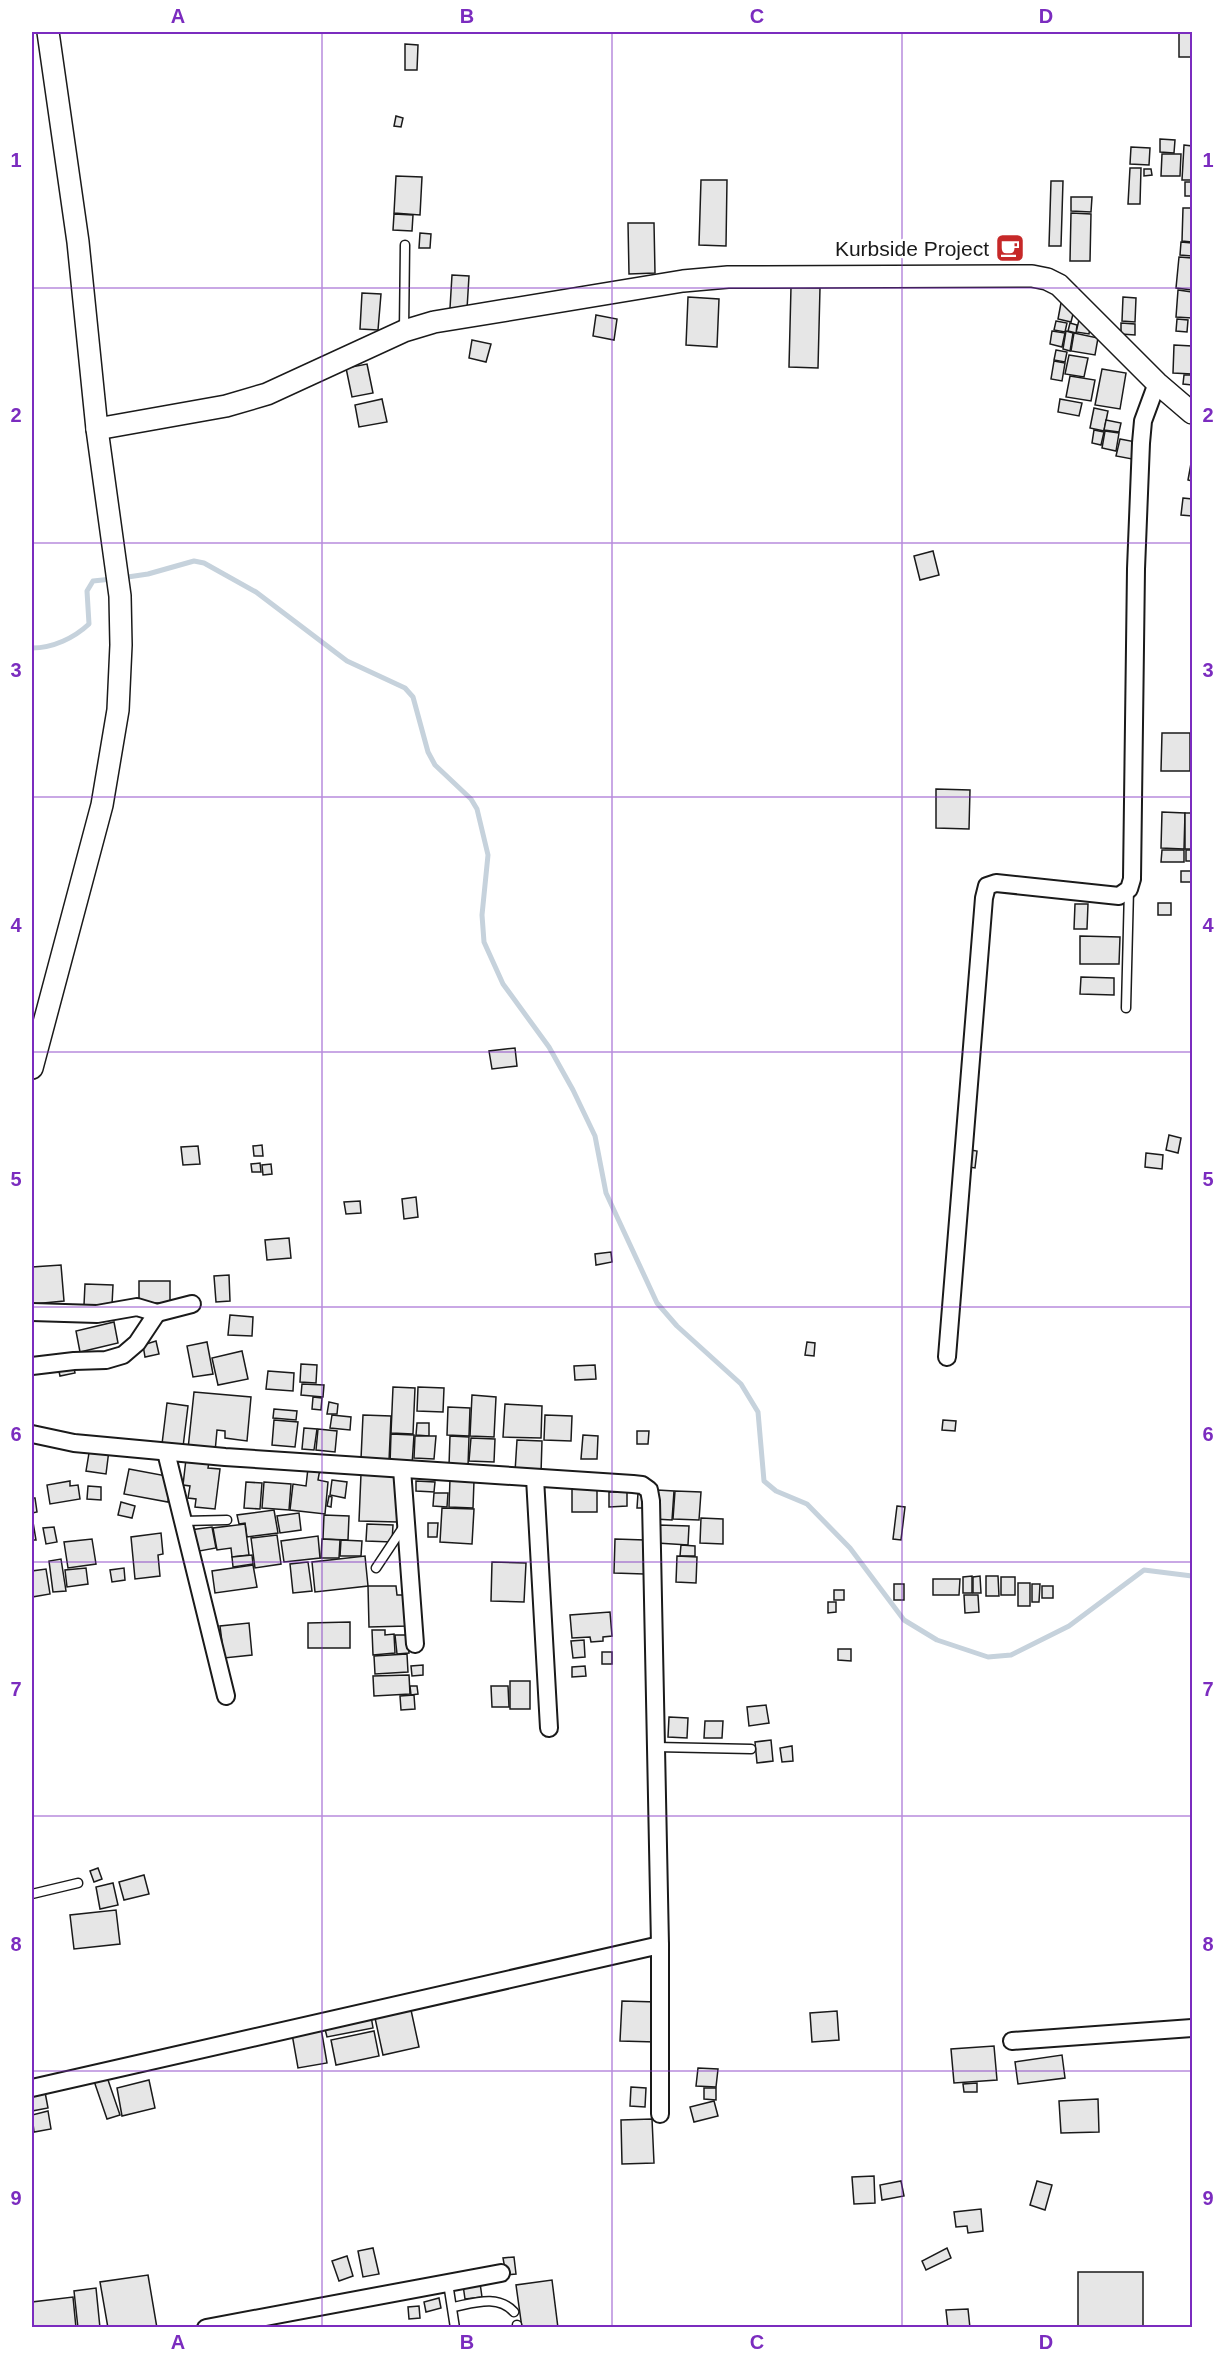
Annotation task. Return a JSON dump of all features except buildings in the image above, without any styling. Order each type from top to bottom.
[{"type":"street","points":[[32,1068],[102,805],[118,710],[121,645],[120,596],[98,429],[78,242],[48,32]]},
{"type":"street","points":[[98,429],[226,406],[267,394],[404,331],[456,317],[705,278],[1032,276],[1047,279],[1059,285],[1157,383],[1192,413]]},
{"type":"street","points":[[946,1357],[984,898],[987,886],[996,883],[1119,896],[1129,889],[1132,879],[1136,569],[1143,421],[1157,383]]},
{"type":"street","points":[[32,1312],[97,1314],[137,1308],[157,1314],[192,1304]]},
{"type":"street","points":[[32,1366],[106,1360],[123,1354],[137,1343],[157,1314]]},
{"type":"street","points":[[32,1434],[74,1443],[166,1452],[633,1484],[642,1485],[649,1490],[660,1945],[660,2114]]},
{"type":"street","points":[[166,1452],[226,1696]]},
{"type":"street","points":[[402,1469],[415,1644]]},
{"type":"street","points":[[536,1478],[549,1728]]},
{"type":"street","points":[[32,2088],[660,1945]]},
{"type":"street","points":[[1012,2042],[1192,2028]]},
{"type":"street","points":[[206,2328],[501,2273]]},
{"type":"lane","points":[[404,331],[405,245]]},
{"type":"lane","points":[[1126,1008],[1129,889]]},
{"type":"lane","points":[[183,1521],[227,1520]]},
{"type":"lane","points":[[376,1568],[405,1523]]},
{"type":"lane","points":[[656,1747],[751,1749]]},
{"type":"lane","points":[[32,1894],[78,1883]]},
{"type":"lane","points":[[448,2283],[455,2328]]},
{"type":"lane","points":[[453,2307],[497,2301],[507,2304],[514,2312]]},
{"type":"waterway","points":[[121,578],[148,574],[194,561],[204,563],[256,592],[347,661],[405,688],[413,697],[428,752],[435,765],[471,799],[477,809],[488,855],[482,915],[484,942],[503,984],[549,1047],[573,1090],[595,1136],[606,1193],[657,1303],[677,1326],[741,1384],[758,1412],[764,1481],[776,1491],[807,1504],[850,1548],[904,1620],[937,1640],[988,1657],[1011,1655],[1069,1626],[1144,1570],[1192,1576]]},
{"type":"waterway","points":[[32,648],[63,641],[77,634],[89,624],[87,591],[93,581],[112,579]]},
{"type":"place","name":"Kurbside Project","points":[[1010,248]]}]
